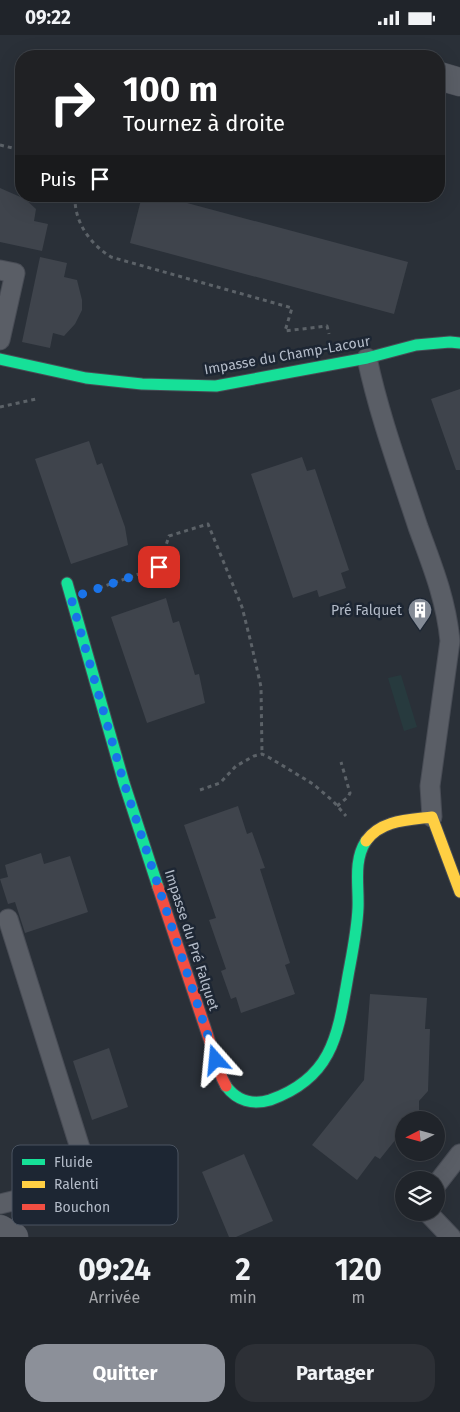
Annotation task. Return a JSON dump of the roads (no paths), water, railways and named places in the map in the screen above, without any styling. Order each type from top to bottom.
[{"type":"street","points":[[445,78],[460,82]]},
{"type":"street","name":"Impasse du Champ-Lacour","points":[[0,359],[86,378],[142,384],[216,385],[367,358],[416,345],[460,343]]},
{"type":"street","name":"Impasse du Pré Falquet","points":[[67,583],[124,783],[222,1078],[226,1087],[233,1095],[251,1102],[260,1102],[306,1082],[315,1074],[328,1055],[332,1045],[342,1006],[354,939],[359,893],[356,868],[358,854],[373,832],[384,825],[432,817]]},
{"type":"street","points":[[432,817],[460,892]]},
{"type":"street","points":[[0,1229],[14,1237]]},
{"type":"lane","points":[[0,270],[15,273],[0,340]]},
{"type":"lane","points":[[367,358],[406,492],[444,602],[448,622],[450,641],[430,786],[432,817]]},
{"type":"lane","points":[[8,919],[79,1145]]},
{"type":"lane","points":[[445,1173],[460,1154]]},
{"type":"lane","points":[[436,1221],[451,1237]]},
{"type":"place","name":"Pré Falquet","points":[[420,631]]}]
